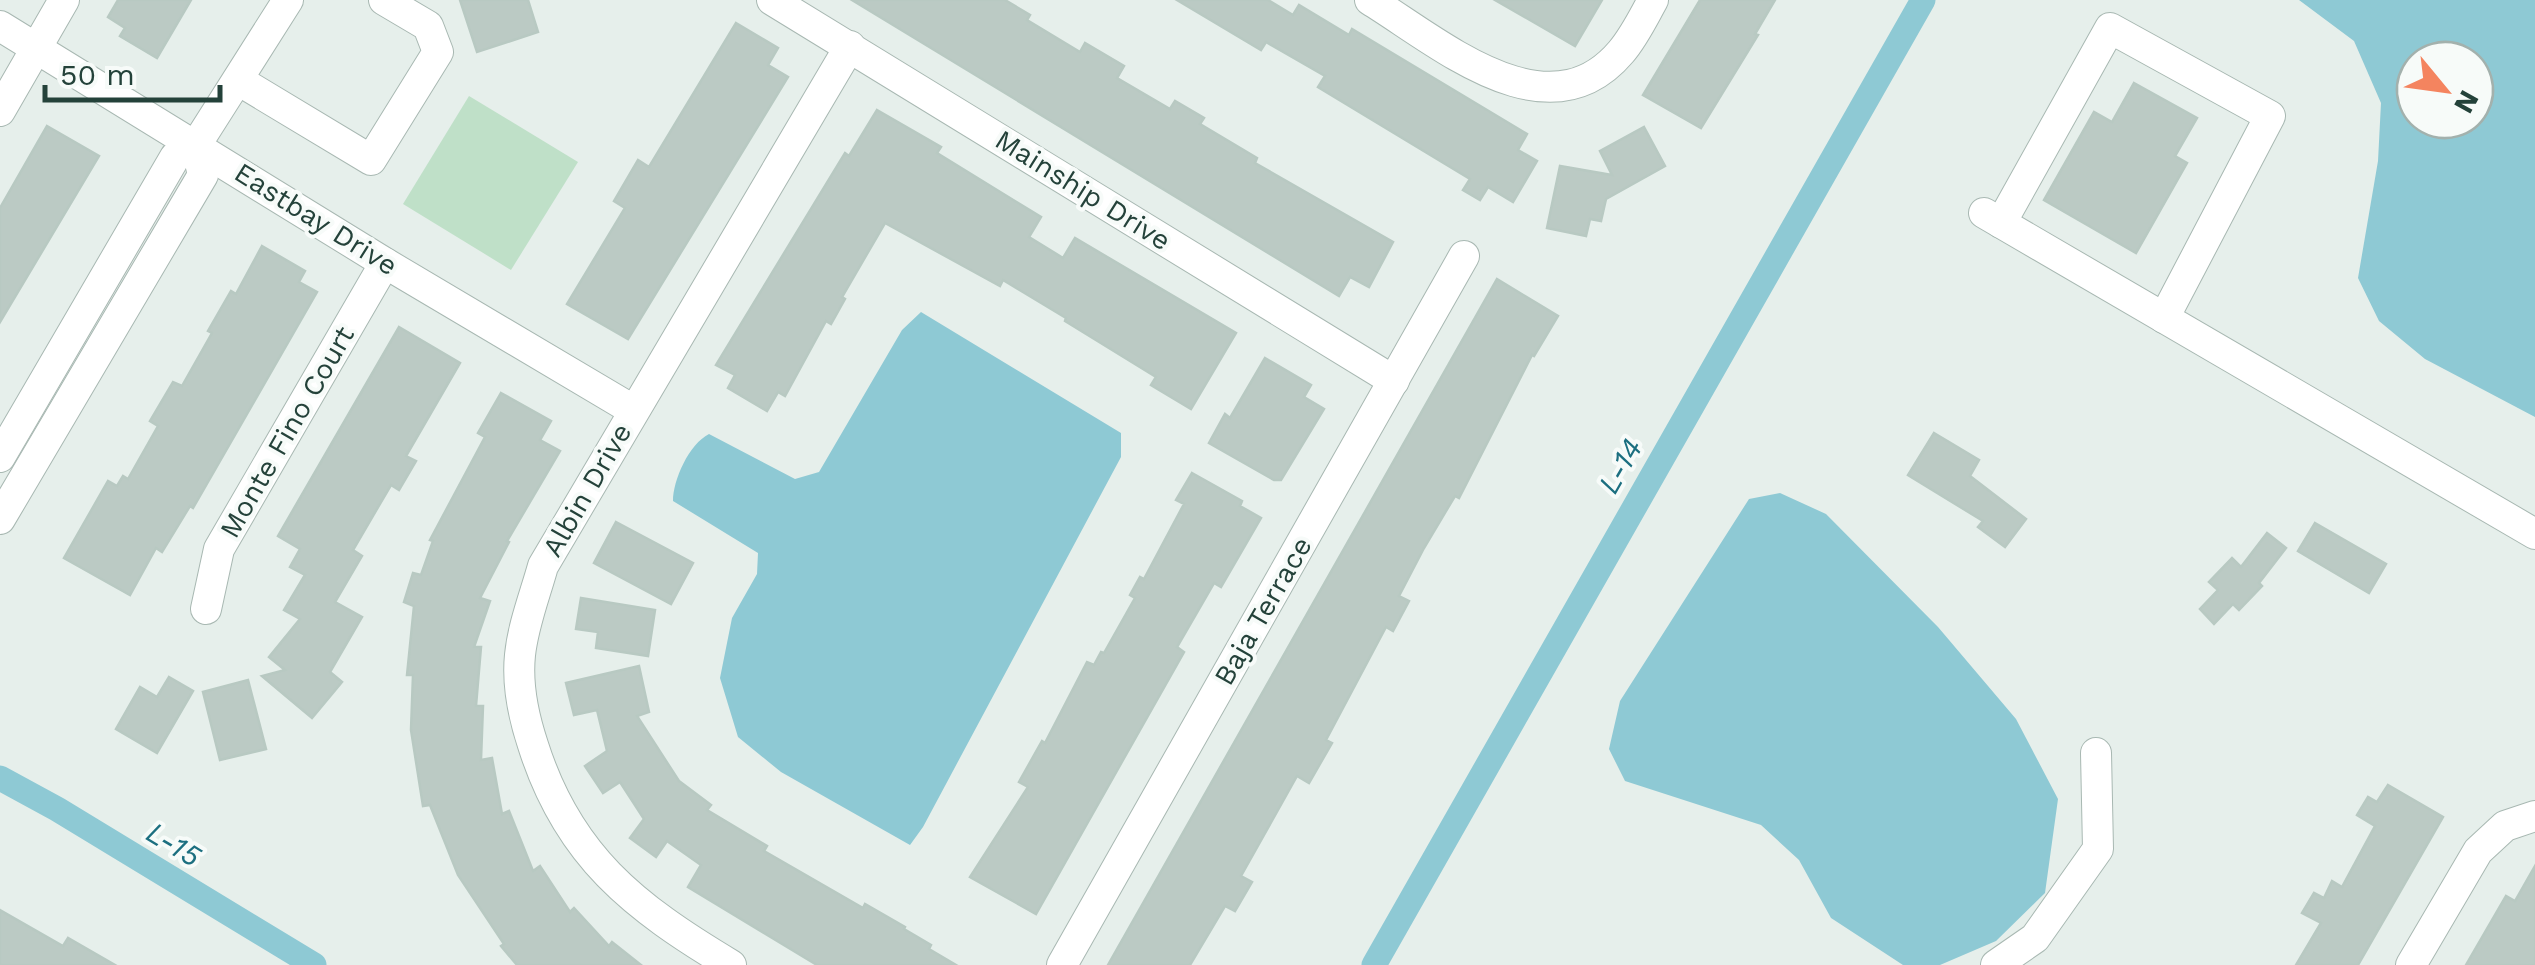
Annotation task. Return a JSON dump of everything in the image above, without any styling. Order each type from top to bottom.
[{"type":"street","points":[[0,112],[64,0]]},
{"type":"street","points":[[0,457],[174,158],[196,145],[288,0]]},
{"type":"street","points":[[238,80],[372,160],[438,52],[428,26],[384,0]]},
{"type":"street","name":"Mainship Drive","points":[[772,0],[1394,381]]},
{"type":"street","points":[[1381,3],[1490,74],[1541,88],[1576,83],[1607,66],[1630,40],[1653,0]]},
{"type":"street","name":"Eastbay Drive","points":[[0,26],[633,410]]},
{"type":"street","points":[[2164,318],[2270,116],[2110,28],[1993,218],[2164,318],[2535,534]]},
{"type":"street","name":"Albin Drive","points":[[731,965],[679,934],[610,880],[570,829],[546,785],[524,718],[520,656],[543,566],[850,46]]},
{"type":"street","points":[[0,519],[203,175],[196,145]]},
{"type":"street","name":"Baja Terrace","points":[[1062,965],[1464,256]]},
{"type":"street","name":"Monte Fino Court","points":[[206,609],[219,550],[385,263]]},
{"type":"street","points":[[1996,965],[2036,938],[2098,849],[2096,753]]},
{"type":"street","points":[[2411,965],[2478,851],[2504,826],[2535,816]]},
{"type":"green space","points":[[469,96],[578,162],[511,270],[403,204]]},
{"type":"water","points":[[2299,0],[2535,0],[2535,417],[2425,359],[2379,321],[2358,278],[2378,161],[2381,103],[2354,41]]},
{"type":"water","points":[[921,312],[1121,433],[1121,457],[910,845],[781,772],[738,737],[720,678],[732,618],[757,574],[758,553],[673,501],[684,463],[709,434],[795,479],[819,472],[902,330]]},
{"type":"water","points":[[1780,493],[1826,514],[1938,627],[2016,719],[2058,799],[2045,893],[1996,941],[1940,965],[1903,965],[1831,918],[1799,860],[1761,825],[1625,781],[1609,749],[1620,701],[1749,499]]},
{"type":"building","points":[[118,0],[191,0],[157,58],[120,36],[125,28],[108,17]]},
{"type":"building","points":[[460,0],[528,0],[538,32],[477,52]]},
{"type":"building","points":[[852,0],[1005,0],[1030,15],[1027,20],[1080,52],[1085,43],[1124,66],[1117,78],[1170,109],[1175,101],[1204,118],[1200,124],[1257,158],[1255,163],[1393,242],[1369,287],[1350,277],[1339,296]]},
{"type":"building","points":[[1177,0],[1268,0],[1293,15],[1299,5],[1349,35],[1352,29],[1527,134],[1518,150],[1537,161],[1513,202],[1488,187],[1480,200],[1463,190],[1470,179],[1318,87],[1325,76],[1266,42],[1261,50]]},
{"type":"building","points":[[1495,0],[1602,0],[1575,46]]},
{"type":"building","points":[[1700,0],[1775,0],[1701,128],[1643,95]]},
{"type":"building","points":[[736,23],[778,48],[768,65],[788,77],[628,339],[567,304],[625,208],[614,201],[638,160],[649,167]]},
{"type":"building","points":[[2134,83],[2197,118],[2175,156],[2187,163],[2136,253],[2044,200],[2094,112],[2112,122]]},
{"type":"building","points":[[877,110],[941,147],[937,153],[1041,217],[1029,237],[1063,258],[1075,238],[1236,333],[1191,409],[1151,385],[1156,377],[1065,321],[1066,318],[1003,280],[1000,286],[885,223],[842,297],[845,299],[831,324],[826,321],[785,396],[778,392],[767,411],[728,388],[735,375],[716,365],[845,153],[849,156]]},
{"type":"building","points":[[47,126],[99,156],[0,322],[0,208]]},
{"type":"building","points":[[1644,127],[1665,166],[1606,199],[1601,221],[1590,219],[1586,236],[1547,228],[1560,166],[1612,175],[1600,151]]},
{"type":"building","points":[[262,246],[305,271],[299,282],[317,292],[193,508],[190,506],[162,552],[156,548],[130,595],[64,558],[108,481],[117,486],[123,476],[128,479],[158,426],[150,421],[173,382],[182,386],[212,333],[208,331],[231,291],[236,294]]},
{"type":"building","points":[[1497,279],[1558,316],[1532,355],[1459,498],[1455,496],[1424,548],[1399,596],[1409,601],[1393,631],[1386,627],[1326,740],[1332,743],[1309,783],[1297,776],[1241,876],[1252,882],[1235,911],[1225,906],[1190,965],[1108,965]]},
{"type":"building","points":[[399,327],[460,363],[406,456],[416,461],[399,490],[391,485],[353,550],[362,556],[335,602],[362,617],[330,672],[342,682],[312,718],[262,676],[285,670],[269,657],[300,619],[284,610],[305,575],[290,567],[300,549],[278,536]]},
{"type":"building","points":[[1265,358],[1311,385],[1304,397],[1324,409],[1281,480],[1274,480],[1209,443],[1225,414],[1230,418]]},
{"type":"building","points":[[501,393],[551,421],[540,440],[560,451],[507,541],[480,598],[490,601],[474,647],[481,647],[476,706],[483,706],[481,760],[492,758],[502,814],[509,811],[533,871],[540,866],[570,912],[574,908],[609,946],[612,942],[641,965],[517,965],[458,875],[430,805],[423,806],[411,730],[413,675],[407,675],[414,606],[404,602],[413,573],[421,575],[433,541],[430,540],[485,437],[478,433]]},
{"type":"building","points":[[1934,433],[1979,460],[1970,476],[2026,519],[2005,547],[1978,527],[1983,521],[1908,475]]},
{"type":"building","points":[[1192,473],[1242,501],[1240,506],[1261,518],[1221,587],[1214,583],[1177,647],[1184,652],[1036,914],[970,877],[1028,787],[1019,782],[1042,741],[1045,743],[1087,662],[1094,665],[1104,653],[1135,598],[1130,595],[1140,577],[1144,579],[1184,504],[1176,500]]},
{"type":"building","points":[[616,522],[693,563],[671,604],[594,563]]},
{"type":"building","points":[[2315,523],[2386,564],[2369,593],[2298,551]]},
{"type":"building","points":[[2267,533],[2286,548],[2259,583],[2262,586],[2239,610],[2233,604],[2214,624],[2200,609],[2218,590],[2209,582],[2232,558],[2241,567]]},
{"type":"building","points":[[581,598],[655,610],[648,656],[596,648],[598,632],[576,629]]},
{"type":"building","points":[[639,666],[649,712],[637,716],[679,781],[711,805],[707,810],[767,846],[764,851],[863,908],[865,904],[905,927],[931,945],[929,949],[956,965],[817,965],[688,887],[701,865],[667,841],[656,857],[630,838],[644,819],[620,782],[603,793],[585,766],[607,751],[597,710],[574,715],[566,683]]},
{"type":"building","points":[[169,677],[193,691],[157,753],[116,729],[140,687],[157,697]]},
{"type":"building","points":[[248,680],[266,749],[220,760],[203,692]]},
{"type":"building","points":[[2388,785],[2443,817],[2358,965],[2296,965],[2321,923],[2302,913],[2314,893],[2324,898],[2332,881],[2342,887],[2375,826],[2357,815],[2368,797],[2377,802]]},
{"type":"building","points":[[2535,866],[2535,965],[2466,965],[2506,896],[2515,901]]},
{"type":"building","points":[[0,910],[63,946],[68,938],[115,965],[0,965]]},
{"type":"waterway","name":"L-14","points":[[1374,965],[1923,0]]},
{"type":"waterway","name":"L-15","points":[[0,778],[314,965]]}]
